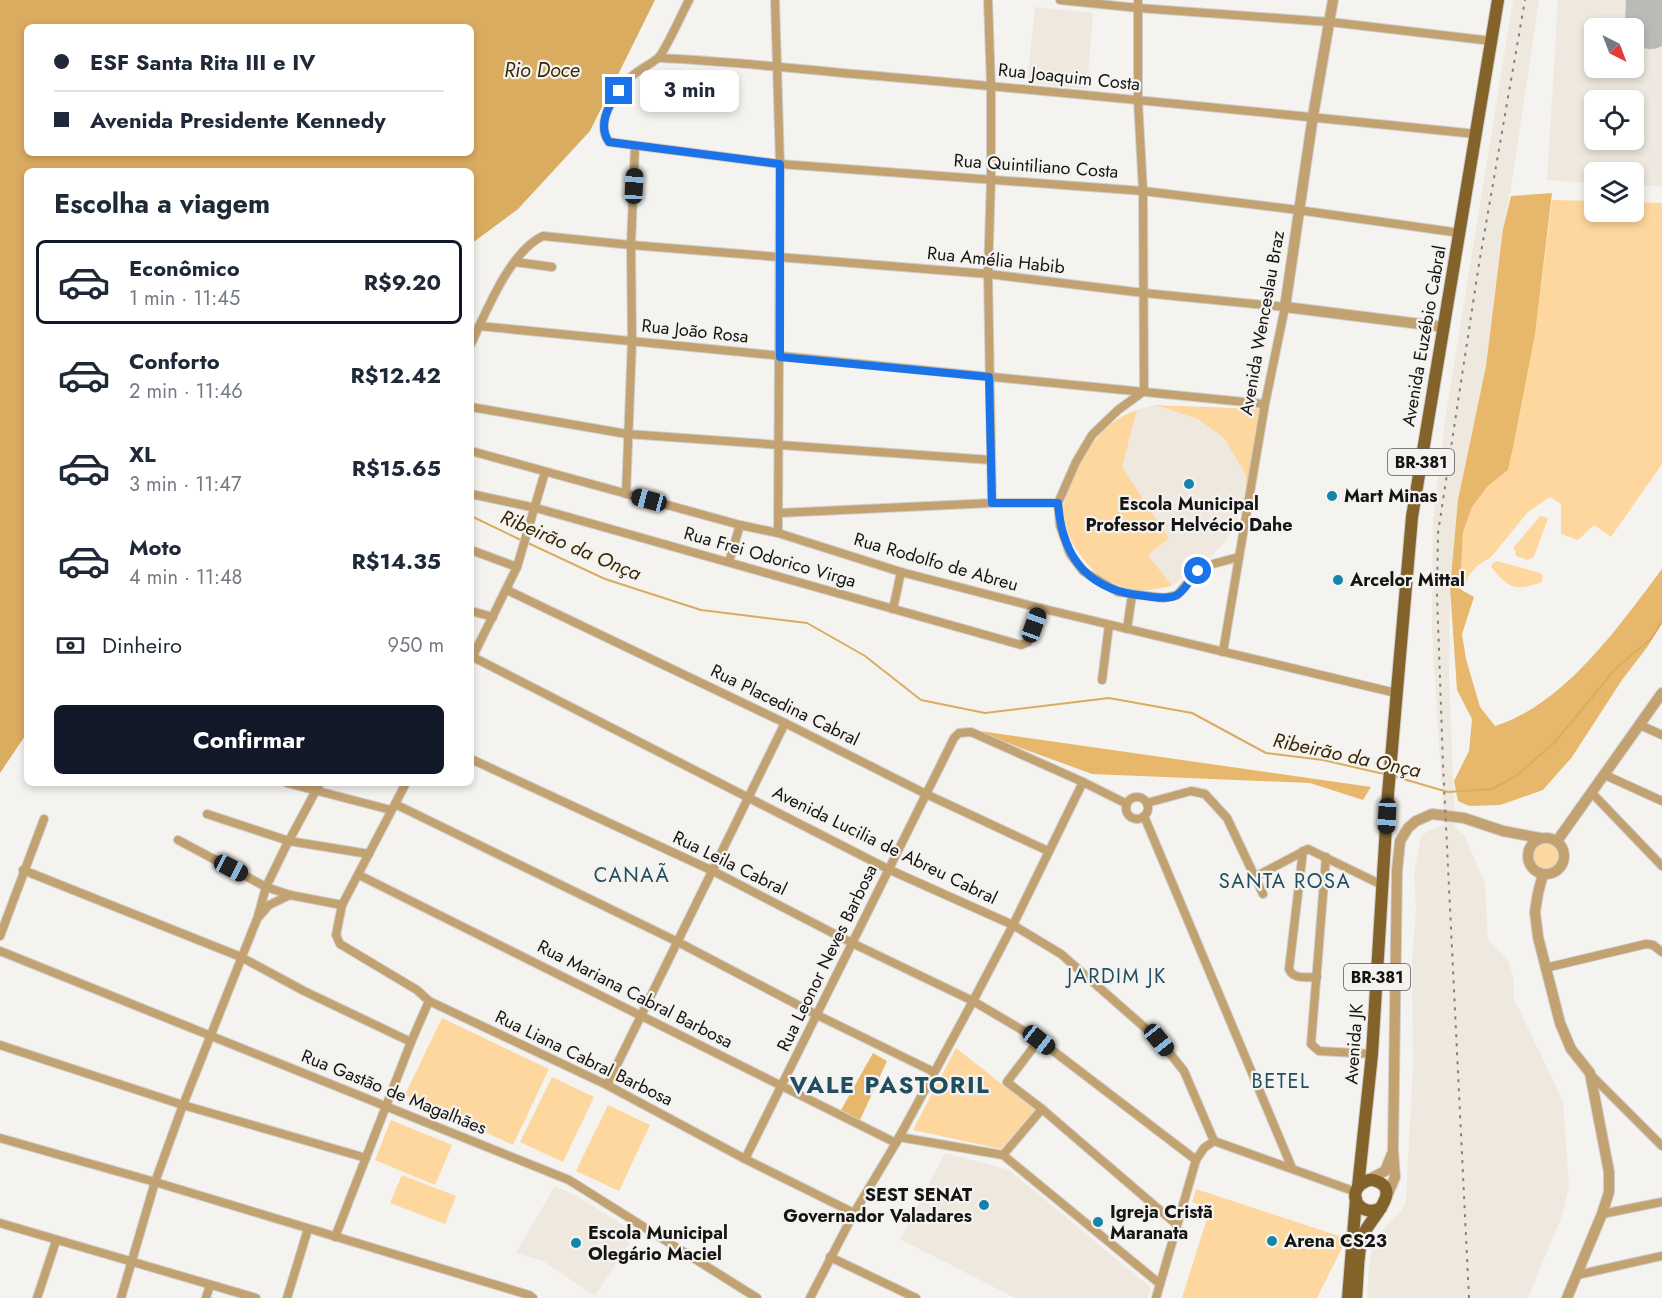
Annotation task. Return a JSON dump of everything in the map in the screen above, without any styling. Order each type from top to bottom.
[{"type":"main road","name":"Avenida Euzébio Cabral","points":[[1391,751],[1412,517],[1498,0]]},
{"type":"main road","name":"Avenida JK","points":[[1348,1298],[1363,1187],[1361,1159],[1372,1054],[1391,751]]},
{"type":"main road","points":[[1361,1159],[1363,1187],[1359,1206],[1371,1212],[1381,1208]]},
{"type":"main road","points":[[1356,1298],[1362,1237],[1368,1224],[1381,1208],[1386,1192],[1376,1181],[1363,1187]]},
{"type":"street","points":[[659,58],[689,0]]},
{"type":"street","points":[[776,0],[780,164],[778,533]]},
{"type":"street","points":[[988,0],[991,86],[988,274],[992,503]]},
{"type":"street","points":[[1060,0],[1138,4],[1492,40]]},
{"type":"street","name":"Avenida Wenceslau Braz","points":[[1223,652],[1265,404],[1285,307],[1298,210],[1333,0]]},
{"type":"street","points":[[1138,4],[1138,101],[1143,191],[1144,391],[1118,410],[1092,435],[1076,462],[1058,503],[1060,526],[1070,554],[1083,571],[1118,592],[1132,595],[1164,598],[1177,595],[1198,571],[1209,565],[1239,557]]},
{"type":"street","name":"Rua Joaquim Costa","points":[[659,58],[991,86],[1313,116],[1476,134]]},
{"type":"street","name":"Rua Quintiliano Costa","points":[[659,58],[631,76],[608,107],[604,123],[605,136],[609,142],[780,164],[1143,191],[1460,233]]},
{"type":"street","points":[[627,494],[635,146]]},
{"type":"street","name":"Rua Amélia Habib","points":[[515,262],[532,241],[543,236],[988,274],[1444,327]]},
{"type":"street","points":[[474,337],[498,289],[515,262],[552,267]]},
{"type":"street","name":"Rua João Rosa","points":[[479,326],[1265,404]]},
{"type":"street","points":[[474,407],[627,434],[991,460]]},
{"type":"street","name":"Rua Rodolfo de Abreu","points":[[474,452],[740,525],[778,533],[901,572],[1109,625],[1396,693]]},
{"type":"street","points":[[474,651],[517,567],[545,472]]},
{"type":"street","name":"Rua Frei Odorico Virga","points":[[474,495],[536,508],[1021,645],[1025,645],[1040,608]]},
{"type":"street","points":[[779,513],[992,503],[1058,503]]},
{"type":"street","points":[[729,562],[740,525]]},
{"type":"street","points":[[474,551],[517,567]]},
{"type":"street","points":[[892,609],[901,572]]},
{"type":"street","name":"Rua Placedina Cabral","points":[[507,590],[1048,851]]},
{"type":"street","points":[[1127,629],[1132,595]]},
{"type":"street","points":[[474,612],[493,617]]},
{"type":"street","points":[[1102,680],[1109,625]]},
{"type":"street","name":"Avenida Lucilia de Abreu Cabral","points":[[474,656],[890,870],[1013,926],[1061,954],[1159,1040],[1184,1071],[1214,1141]]},
{"type":"street","points":[[1557,841],[1662,693]]},
{"type":"street","points":[[607,1085],[785,723]]},
{"type":"street","points":[[1640,725],[1662,735]]},
{"type":"street","name":"Rua Leonor Neves Barbosa","points":[[745,1159],[954,738],[959,733],[970,732],[1083,782]]},
{"type":"street","name":"Rua Leila Cabral","points":[[474,760],[713,871],[852,943],[973,1001],[1039,1040],[1196,1160]]},
{"type":"street","points":[[1605,775],[1662,801]]},
{"type":"street","points":[[810,1298],[854,1213],[898,1140],[1013,926],[1083,782],[1127,804]]},
{"type":"street","points":[[297,786],[393,807],[678,942],[817,1015],[934,1072]]},
{"type":"street","points":[[121,1298],[155,1182],[183,1105],[257,920],[266,887],[319,786]]},
{"type":"street","points":[[178,840],[266,887],[290,895],[342,905],[404,786]]},
{"type":"street","points":[[1147,803],[1191,791],[1205,794],[1227,818],[1263,894]]},
{"type":"street","points":[[1591,792],[1660,862]]},
{"type":"street","points":[[1135,797],[1142,798],[1147,803],[1148,810],[1138,819],[1131,817],[1127,811],[1127,804],[1135,797]]},
{"type":"street","points":[[207,814],[289,841],[369,854]]},
{"type":"street","points":[[1386,1192],[1395,1177],[1393,1151],[1397,871],[1400,842],[1408,828],[1416,821],[1432,814],[1464,818],[1503,831],[1540,838],[1546,837],[1557,841],[1564,851],[1563,862],[1555,872],[1544,874],[1530,866],[1528,850],[1540,838]]},
{"type":"street","points":[[1144,816],[1292,1168]]},
{"type":"street","points":[[0,936],[44,819]]},
{"type":"street","points":[[1503,831],[1528,850]]},
{"type":"street","points":[[1255,877],[1308,849],[1382,885]]},
{"type":"street","points":[[1303,851],[1289,969],[1296,977],[1317,977]]},
{"type":"street","points":[[1326,857],[1311,1044],[1319,1051],[1372,1054]]},
{"type":"street","points":[[23,870],[241,957],[304,991],[411,1042]]},
{"type":"street","points":[[1544,874],[1535,912],[1538,937],[1560,1023],[1571,1048],[1590,1073],[1662,1146]]},
{"type":"street","name":"Rua Mariana Cabral Barbosa","points":[[359,875],[782,1086],[898,1140],[1003,1155]]},
{"type":"street","points":[[257,920],[269,905],[290,895]]},
{"type":"street","name":"Rua Liana Cabral Barbosa","points":[[342,905],[336,935],[340,944],[417,990],[429,1001],[607,1085],[745,1159],[854,1213]]},
{"type":"street","points":[[1545,968],[1646,944],[1653,945],[1662,952]]},
{"type":"street","name":"Rua Gastão de Magalhães","points":[[0,951],[569,1180],[757,1298]]},
{"type":"street","points":[[335,1237],[429,1001]]},
{"type":"street","points":[[1039,1040],[1007,1082],[1042,1109],[1176,1224]]},
{"type":"street","points":[[0,1045],[183,1105],[366,1158]]},
{"type":"street","points":[[1568,1298],[1609,1192],[1609,1172],[1590,1073]]},
{"type":"street","points":[[1042,1109],[1003,1155],[1160,1284]]},
{"type":"street","points":[[0,1138],[155,1182],[529,1295],[532,1298]]},
{"type":"street","points":[[1156,1298],[1196,1160],[1204,1148],[1214,1141],[1292,1168],[1363,1187],[1386,1169],[1393,1151]]},
{"type":"street","points":[[1602,1214],[1662,1202]]},
{"type":"street","points":[[0,1223],[256,1298]]},
{"type":"street","points":[[287,1298],[308,1229]]},
{"type":"street","points":[[37,1298],[56,1241]]},
{"type":"street","points":[[1577,1275],[1662,1256]]},
{"type":"street","points":[[830,1257],[916,1298]]},
{"type":"street","points":[[206,1298],[210,1285]]},
{"type":"shaded area","points":[[1513,0],[1539,0],[1503,229],[1486,366],[1458,500],[1450,588],[1449,675],[1455,828],[1465,836],[1485,884],[1488,940],[1509,962],[1514,981],[1514,999],[1563,1101],[1569,1185],[1563,1213],[1528,1298],[1367,1298],[1369,1265],[1376,1237],[1401,1211],[1406,1202],[1413,1065],[1412,964],[1416,908],[1414,872],[1421,837],[1429,830],[1444,825],[1432,631],[1433,519],[1446,414]]},
{"type":"shaded area","points":[[1558,0],[1662,0],[1662,186],[1644,185],[1644,162],[1584,162],[1584,182],[1547,180]]},
{"type":"shaded area","points":[[1035,7],[1093,13],[1087,89],[1027,83]]},
{"type":"shaded area","points":[[1552,193],[1535,335],[1508,470],[1488,486],[1472,507],[1463,532],[1460,589],[1474,597],[1462,634],[1466,659],[1480,707],[1495,726],[1521,715],[1545,700],[1589,661],[1662,569],[1662,622],[1572,757],[1543,790],[1500,805],[1469,806],[1458,801],[1454,781],[1469,751],[1472,719],[1457,690],[1450,588],[1458,500],[1486,366],[1503,229],[1511,196]]},
{"type":"shaded area","points":[[1552,200],[1584,201],[1584,222],[1644,222],[1644,202],[1662,203],[1662,464],[1611,537],[1594,525],[1578,540],[1561,534],[1561,504],[1550,497],[1528,512],[1491,557],[1478,565],[1469,575],[1466,584],[1460,589],[1463,532],[1472,507],[1488,486],[1508,470],[1535,335]]},
{"type":"shaded area","name":"Escola Municipal Professor Helvécio Dahe","points":[[1155,405],[1198,419],[1224,438],[1246,475],[1246,493],[1242,510],[1229,536],[1214,554],[1172,586],[1148,555],[1169,538],[1122,467],[1137,410]]},
{"type":"shaded area","points":[[1155,405],[1260,409],[1246,493],[1246,475],[1224,438],[1198,419]]},
{"type":"shaded area","points":[[1137,410],[1122,467],[1169,538],[1148,555],[1172,586],[1141,590],[1122,588],[1110,583],[1088,565],[1071,539],[1064,512],[1068,490],[1090,447],[1110,425]]},
{"type":"shaded area","points":[[1540,516],[1548,518],[1534,557],[1527,560],[1516,556],[1514,547]]},
{"type":"shaded area","points":[[1497,561],[1540,573],[1543,575],[1542,582],[1525,587],[1508,584],[1491,567]]},
{"type":"shaded area","points":[[972,730],[1371,787],[1363,800],[1310,783],[1092,774]]},
{"type":"shaded area","points":[[1546,841],[1557,845],[1561,856],[1557,867],[1546,871],[1535,867],[1531,856],[1535,845]]},
{"type":"shaded area","points":[[442,1018],[549,1069],[513,1145],[405,1095]]},
{"type":"shaded area","points":[[956,1048],[1035,1110],[1001,1149],[913,1130]]},
{"type":"shaded area","points":[[873,1053],[887,1061],[860,1120],[841,1110]]},
{"type":"shaded area","points":[[552,1077],[594,1097],[563,1162],[520,1142]]},
{"type":"shaded area","points":[[608,1105],[650,1125],[619,1191],[576,1171]]},
{"type":"shaded area","points":[[391,1120],[452,1145],[435,1185],[375,1160]]},
{"type":"shaded area","name":"SEST SENAT Governador Valadares","points":[[945,1153],[1009,1170],[1151,1288],[1148,1298],[1015,1298],[900,1239]]},
{"type":"shaded area","points":[[402,1175],[456,1196],[445,1224],[390,1203]]},
{"type":"shaded area","name":"Escola Municipal Olegário Maciel","points":[[555,1186],[575,1195],[636,1233],[595,1296],[543,1261],[516,1253]]},
{"type":"shaded area","name":"Arena CS23","points":[[1196,1189],[1345,1238],[1317,1298],[1182,1298],[1210,1209],[1192,1202]]},
{"type":"water","name":"Rio Doce","points":[[0,0],[655,0],[590,131],[518,209],[474,242],[474,168],[24,168],[24,737],[0,773]]},
{"type":"waterway","name":"Ribeirão da Onça","points":[[474,517],[523,541]]},
{"type":"waterway","name":"Ribeirão da Onça","points":[[528,543],[605,579],[701,610],[807,623],[865,656],[921,700],[985,713],[1109,698],[1192,713],[1266,753],[1323,760],[1384,774]]},
{"type":"waterway","name":"Ribeirão da Onça","points":[[1393,776],[1448,792],[1492,789],[1516,776],[1554,743],[1617,667],[1651,639],[1662,622]]},
{"type":"taxiway","points":[[1651,6],[1662,8]]},
{"type":"runway","points":[[1650,24],[1651,0]]},
{"type":"railway","points":[[1469,1298],[1443,764],[1437,594],[1438,533],[1479,264],[1525,0]]},
{"type":"place","name":"Escola Municipal Professor Helvécio Dahe","points":[[1189,484]]},
{"type":"place","name":"Mart Minas","points":[[1332,496]]},
{"type":"place","name":"Arcelor Mittal","points":[[1338,580]]},
{"type":"place","name":"SEST SENAT Governador Valadares","points":[[984,1205]]},
{"type":"place","name":"Igreja Cristã Maranata","points":[[1098,1222]]},
{"type":"place","name":"Arena CS23","points":[[1272,1241]]},
{"type":"place","name":"Escola Municipal Olegário Maciel","points":[[576,1243]]},
{"type":"district","name":"CANAÃ","points":[[632,875]]},
{"type":"district","name":"SANTA ROSA","points":[[1285,881]]},
{"type":"district","name":"JARDIM JK","points":[[1117,976]]},
{"type":"district","name":"BETEL","points":[[1281,1081]]},
{"type":"district","name":"VALE PASTORIL","points":[[890,1085]]},
{"type":"route","points":[[619,91],[608,107],[604,123],[605,136],[609,142],[780,164],[780,357],[989,377],[992,503],[1058,503],[1060,526],[1070,554],[1083,571],[1118,592],[1164,598],[1177,595],[1198,571]]}]
